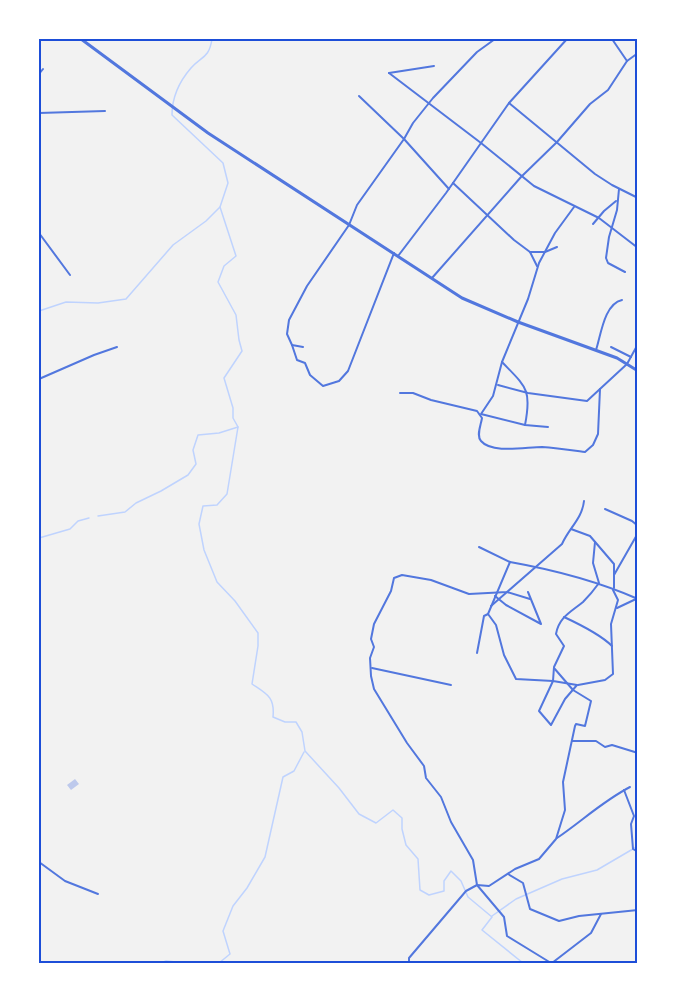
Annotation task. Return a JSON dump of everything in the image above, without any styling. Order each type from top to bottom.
[{"type":"street","points":[[81,39],[208,133],[462,298],[518,322],[596,350],[638,370]]},
{"type":"street","points":[[494,39],[447,81],[413,123],[404,140],[357,205],[349,225],[307,286],[289,320],[287,334],[297,360],[305,363],[310,375],[323,386],[339,381],[348,371],[396,254],[449,189],[509,103],[567,39]]},
{"type":"street","points":[[612,39],[627,61]]},
{"type":"street","points":[[431,278],[521,177],[557,142],[590,104],[608,90],[627,61],[638,53]]},
{"type":"street","points":[[434,66],[388,73],[481,143],[521,177],[546,193],[599,218],[637,247]]},
{"type":"street","points":[[39,74],[43,69]]},
{"type":"street","points":[[359,96],[449,189]]},
{"type":"street","points":[[509,103],[595,174],[638,198]]},
{"type":"street","points":[[39,113],[105,111]]},
{"type":"street","points":[[453,183],[530,252],[537,267]]},
{"type":"street","points":[[619,189],[617,210],[606,258],[608,263],[625,272]]},
{"type":"street","points":[[593,225],[617,200]]},
{"type":"street","points":[[574,207],[555,233],[537,267],[528,299],[502,363],[493,396],[481,414],[478,436],[484,444],[495,448],[539,447],[585,452],[593,445],[598,434],[600,389]]},
{"type":"street","points":[[39,233],[70,275]]},
{"type":"street","points":[[637,247],[638,241]]},
{"type":"street","points":[[530,252],[545,252],[557,248]]},
{"type":"street","points":[[596,350],[609,310],[613,304],[622,300]]},
{"type":"street","points":[[292,345],[303,347]]},
{"type":"street","points":[[497,384],[528,393],[587,402],[627,364],[638,345]]},
{"type":"street","points":[[39,379],[117,347]]},
{"type":"street","points":[[610,347],[631,357]]},
{"type":"street","points":[[502,363],[522,383],[528,393],[529,404],[525,425]]},
{"type":"street","points":[[400,393],[413,393],[525,425],[548,427]]},
{"type":"street","points":[[489,607],[562,544],[566,535],[580,518],[584,501]]},
{"type":"street","points":[[605,509],[632,520],[638,526]]},
{"type":"street","points":[[632,520],[638,519]]},
{"type":"street","points":[[488,614],[496,625],[504,655],[516,679],[577,685],[605,680],[613,674],[611,624],[617,608],[616,593],[613,588],[614,564],[590,536],[571,529]]},
{"type":"street","points":[[614,575],[638,533]]},
{"type":"street","points":[[595,542],[593,563],[599,584]]},
{"type":"street","points":[[480,547],[510,562],[599,584],[638,598]]},
{"type":"street","points":[[477,653],[484,616],[488,614],[489,607],[510,562]]},
{"type":"street","points":[[530,599],[507,592],[469,594],[431,580],[402,575],[394,579],[391,591],[374,624],[371,639],[374,647],[370,658],[374,689],[424,766],[426,778],[441,797],[451,822],[473,860],[477,885],[504,917],[507,936],[551,963],[591,933],[601,914]]},
{"type":"street","points":[[577,685],[565,699],[551,725],[539,711],[553,681],[554,668],[564,646],[556,634],[558,626],[563,617],[585,600],[599,584]]},
{"type":"street","points":[[495,594],[506,605],[541,624],[528,592]]},
{"type":"street","points":[[617,608],[638,598]]},
{"type":"street","points":[[563,617],[603,637],[612,646]]},
{"type":"street","points":[[371,668],[451,685]]},
{"type":"street","points":[[554,668],[573,690],[591,701],[585,726],[576,724],[562,782],[565,810],[556,839]]},
{"type":"street","points":[[572,741],[596,741],[605,747],[612,745],[638,753]]},
{"type":"street","points":[[409,963],[409,958],[466,891],[477,885],[489,886],[539,859],[556,839],[577,821],[603,805],[609,798],[630,787]]},
{"type":"street","points":[[624,790],[634,816],[631,824],[633,849],[638,852]]},
{"type":"street","points":[[39,862],[65,880],[98,894]]},
{"type":"street","points":[[508,874],[523,883],[530,909],[559,921],[579,916],[638,910]]},
{"type":"building","points":[[75,779],[79,784],[71,790],[67,785]]},
{"type":"waterway","points":[[212,39],[207,54],[191,68],[179,85],[173,102],[172,115],[223,163],[228,183],[220,207],[236,256],[224,266],[218,282],[236,315],[242,351],[224,378],[233,408],[233,418],[238,427],[227,494],[217,505],[203,506],[199,524],[204,550],[217,582],[235,601],[258,633],[252,684],[271,700],[273,717],[285,722],[296,722],[302,732],[305,751],[359,814],[376,823],[393,810],[402,818],[406,845],[418,859],[420,890],[429,895],[444,891],[444,881],[451,871],[461,881],[468,897],[492,917],[482,930],[523,963]]},
{"type":"waterway","points":[[39,311],[66,302],[98,303],[126,299],[173,245],[206,221],[220,207]]},
{"type":"waterway","points":[[98,516],[125,512],[136,503],[188,475],[196,464],[193,450],[198,435],[219,433],[238,427]]},
{"type":"waterway","points":[[39,538],[70,529],[78,521],[89,518]]},
{"type":"waterway","points":[[219,963],[230,954],[223,931],[233,906],[247,888],[265,857],[283,777],[294,771],[304,752]]},
{"type":"waterway","points":[[492,916],[516,899],[562,879],[597,870],[638,846]]},
{"type":"waterway","points":[[161,963],[166,961],[186,963]]}]
